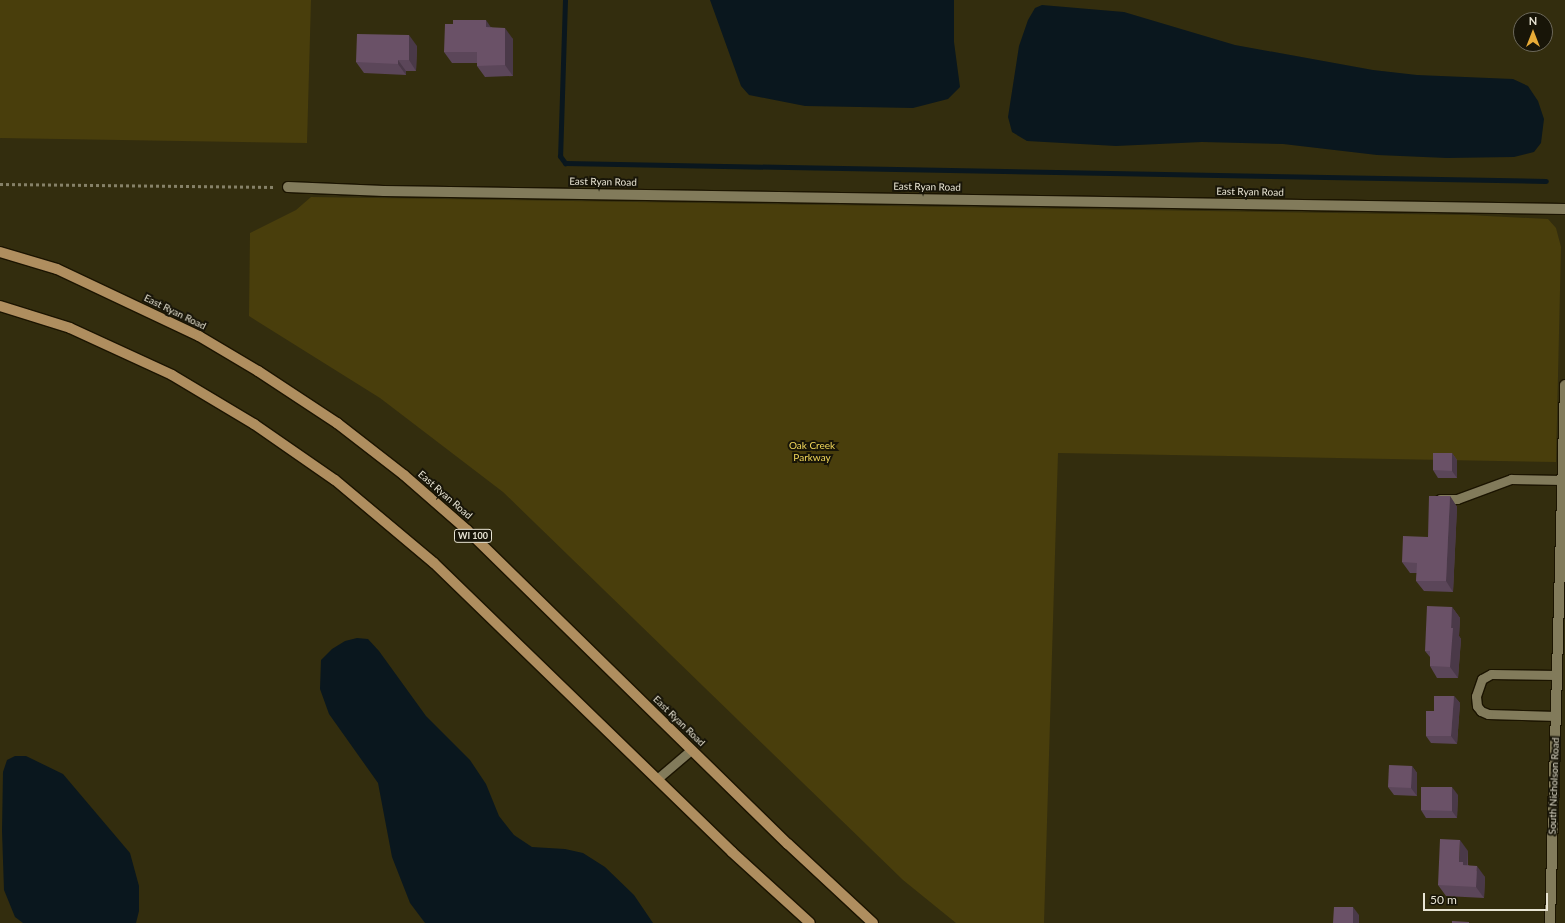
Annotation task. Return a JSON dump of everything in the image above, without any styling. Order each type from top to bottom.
[{"type":"main road","name":"East Ryan Road","points":[[0,252],[57,268],[199,336],[258,371],[337,423],[404,475],[467,530],[691,750],[874,923]]},
{"type":"main road","points":[[0,306],[70,328],[172,375],[254,424],[335,480],[434,563],[657,780],[810,923]]},
{"type":"street","name":"East Ryan Road","points":[[288,187],[384,191],[1565,209]]},
{"type":"street","name":"South Nicholson Road","points":[[1550,923],[1565,385]]},
{"type":"lane","points":[[1436,499],[1457,499],[1511,479],[1562,480]]},
{"type":"lane","points":[[1556,716],[1488,714],[1481,711],[1477,706],[1476,696],[1482,679],[1490,674],[1557,675]]},
{"type":"lane","points":[[657,780],[691,750]]},
{"type":"path","points":[[0,184],[288,187]]},
{"type":"green space","points":[[0,0],[311,0],[307,143],[0,138]]},
{"type":"green space","name":"Oak Creek Parkway","points":[[311,197],[1468,215],[1548,219],[1556,228],[1561,247],[1556,462],[1058,453],[1044,923],[956,923],[903,880],[503,492],[380,398],[249,316],[250,233],[296,210]]},
{"type":"shaded area","points":[[710,0],[954,0],[954,42],[960,87],[948,99],[913,108],[805,106],[749,95],[741,86]]},
{"type":"shaded area","points":[[1042,5],[1124,12],[1235,45],[1373,70],[1417,75],[1513,79],[1528,86],[1538,101],[1544,119],[1541,143],[1534,152],[1514,157],[1447,158],[1377,155],[1283,144],[1202,142],[1116,146],[1027,141],[1012,132],[1008,117],[1019,46],[1028,20],[1035,8]]},
{"type":"shaded area","points":[[357,638],[368,639],[379,651],[426,716],[470,760],[486,784],[499,816],[514,835],[532,847],[565,849],[583,853],[605,867],[634,895],[653,923],[425,923],[410,903],[392,857],[378,783],[329,714],[320,689],[321,660],[332,649],[345,641]]},
{"type":"shaded area","points":[[15,756],[26,756],[63,774],[130,853],[139,886],[139,911],[136,923],[23,923],[15,917],[4,890],[2,831],[3,772],[7,760]]},
{"type":"building","points":[[453,20],[486,20],[486,27],[505,28],[505,65],[477,66],[477,52],[444,52],[445,24],[453,24]]},
{"type":"building","points":[[357,34],[409,35],[409,60],[398,60],[398,64],[356,62]]},
{"type":"building","points":[[1433,453],[1452,453],[1452,471],[1433,470]]},
{"type":"building","points":[[1429,496],[1450,496],[1446,581],[1416,581],[1417,563],[1402,562],[1403,536],[1428,537]]},
{"type":"building","points":[[1427,606],[1452,607],[1451,628],[1453,628],[1450,667],[1430,666],[1430,651],[1425,651]]},
{"type":"building","points":[[1434,696],[1454,696],[1451,736],[1426,736],[1426,711],[1434,711]]},
{"type":"building","points":[[1389,765],[1412,766],[1411,788],[1388,787]]},
{"type":"building","points":[[1421,787],[1452,787],[1452,811],[1421,810]]},
{"type":"building","points":[[1440,839],[1460,840],[1459,862],[1463,862],[1463,865],[1477,866],[1476,887],[1438,885]]},
{"type":"building","points":[[1334,907],[1353,907],[1353,923],[1333,923]]},
{"type":"building","points":[[1452,921],[1469,922],[1469,923],[1452,923]]},
{"type":"waterway","points":[[565,0],[560,156],[565,163],[1546,181]]}]
